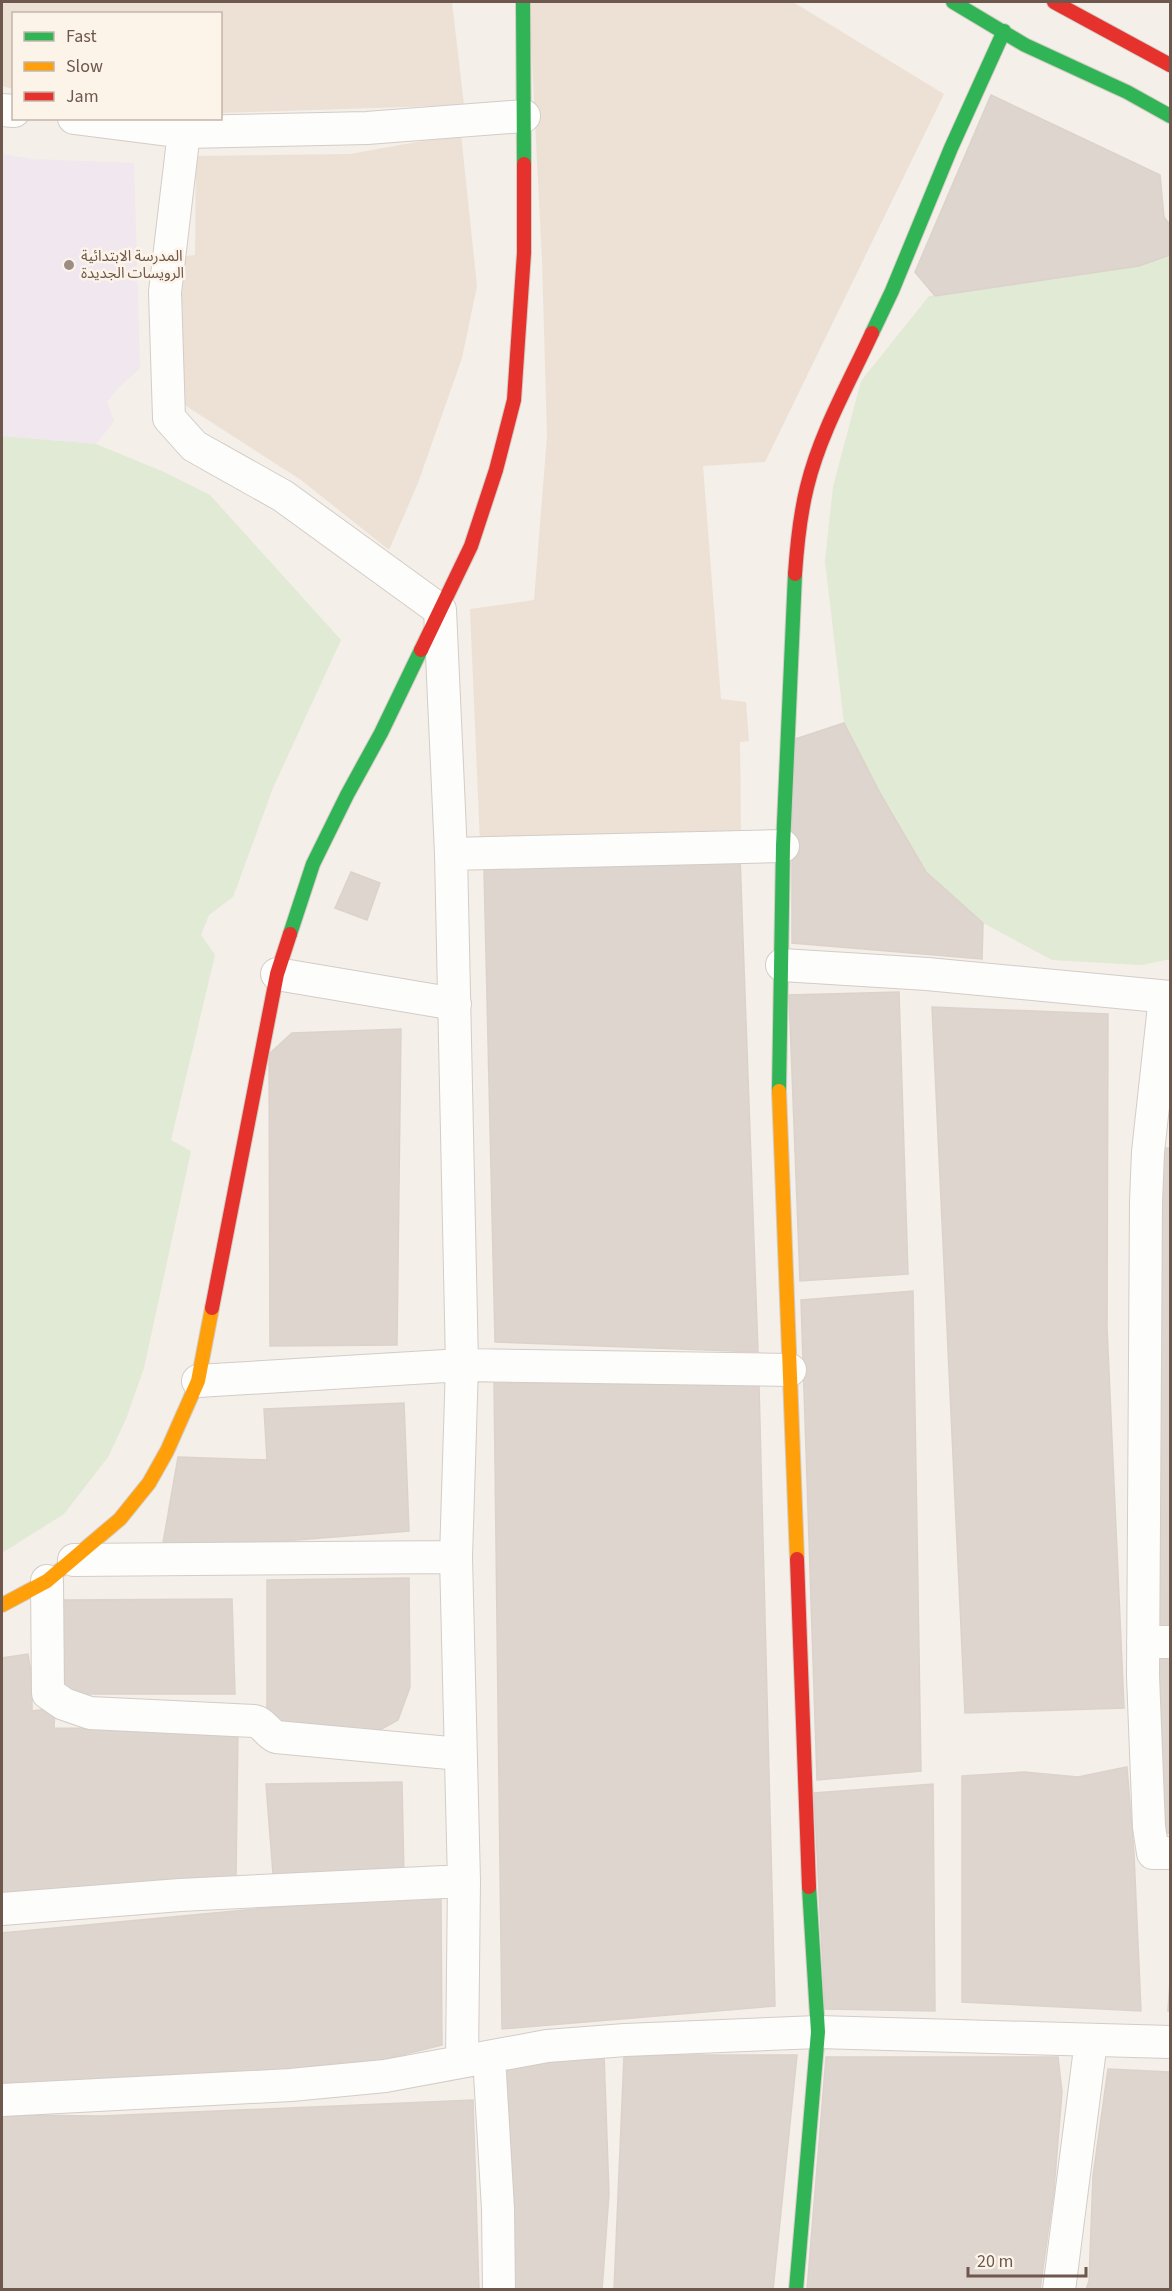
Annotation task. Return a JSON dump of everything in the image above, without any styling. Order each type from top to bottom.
[{"type":"street","points":[[2,1605],[48,1581],[120,1519],[149,1483],[167,1451],[198,1381],[277,974],[313,864],[471,546],[496,470],[514,400],[524,253],[523,2]]},
{"type":"street","points":[[952,2],[1025,45],[1127,92],[1170,116]]},
{"type":"street","points":[[1054,2],[1170,65]]},
{"type":"street","points":[[796,2289],[818,2032],[811,1932],[779,1091],[783,846],[797,544],[807,486],[825,434],[892,291],[951,148],[1004,31]]},
{"type":"street","points":[[90,120],[184,132],[367,128],[524,116]]},
{"type":"street","points":[[184,132],[165,292],[169,418],[194,446],[283,496],[440,610]]},
{"type":"street","points":[[440,610],[451,854],[462,1365],[456,1557],[464,1881],[475,2059],[498,2210],[499,2289]]},
{"type":"street","points":[[451,854],[783,846]]},
{"type":"street","points":[[782,965],[927,974],[1168,997],[1148,1152],[1146,1202],[1157,1642],[1149,1827],[1153,1853],[1170,1853]]},
{"type":"street","points":[[277,974],[455,1004]]},
{"type":"street","points":[[198,1381],[462,1365],[790,1370]]},
{"type":"street","points":[[74,1560],[456,1557]]},
{"type":"street","points":[[48,1581],[48,1693],[74,1709],[90,1713],[254,1720],[276,1737],[460,1754]]},
{"type":"street","points":[[2,1909],[180,1895],[464,1881]]},
{"type":"street","points":[[2,2100],[291,2085],[385,2076],[547,2046],[592,2042],[818,2032],[1170,2042]]},
{"type":"street","points":[[1059,2289],[1091,2041]]},
{"type":"shaded area","points":[[2,2],[452,2],[464,105],[222,113],[222,12],[12,12],[12,89],[2,86]]},
{"type":"shaded area","points":[[529,2],[793,2],[944,94],[765,462],[703,466],[721,699],[746,702],[749,741],[740,742],[741,832],[480,843],[470,609],[534,600],[547,436],[542,260]]},
{"type":"shaded area","points":[[461,134],[477,286],[462,358],[418,483],[389,550],[301,480],[177,400],[174,257],[195,255],[196,156],[350,154]]},
{"type":"shaded area","name":"المدرسة الابتدائية الرويسات الجديدة","points":[[2,154],[31,159],[134,163],[140,368],[118,388],[107,402],[114,421],[96,444],[2,436]]},
{"type":"green space","points":[[1170,255],[1170,959],[1142,965],[1052,960],[983,923],[926,872],[881,795],[844,723],[825,561],[833,487],[861,381],[929,296],[1139,266]]},
{"type":"green space","points":[[2,436],[96,444],[164,472],[210,495],[341,640],[273,788],[233,897],[209,915],[201,935],[215,955],[171,1140],[191,1151],[144,1368],[126,1419],[108,1457],[64,1514],[2,1553]]},
{"type":"building","points":[[991,95],[1160,175],[1164,217],[1170,225],[1170,255],[1139,266],[935,296],[915,272]]},
{"type":"building","points":[[844,723],[881,795],[926,872],[983,923],[982,959],[792,943],[792,740]]},
{"type":"building","points":[[740,856],[758,1352],[495,1342],[484,869]]},
{"type":"building","points":[[351,872],[380,883],[367,920],[335,908]]},
{"type":"building","points":[[899,992],[908,1274],[800,1281],[789,995]]},
{"type":"building","points":[[932,1007],[1108,1014],[1107,1327],[1124,1708],[965,1713]]},
{"type":"building","points":[[401,1029],[397,1345],[270,1346],[269,1054],[292,1033]]},
{"type":"building","points":[[1164,1148],[1170,1148],[1170,1630],[1150,1629]]},
{"type":"building","points":[[913,1291],[921,1771],[817,1780],[801,1300]]},
{"type":"building","points":[[494,1383],[759,1384],[775,2006],[502,2029]]},
{"type":"building","points":[[404,1403],[409,1531],[259,1543],[163,1543],[178,1457],[267,1460],[264,1409]]},
{"type":"building","points":[[409,1578],[410,1687],[398,1720],[378,1731],[267,1726],[267,1580]]},
{"type":"building","points":[[232,1599],[235,1694],[59,1694],[61,1600]]},
{"type":"building","points":[[28,1654],[32,1679],[32,1711],[55,1708],[54,1728],[238,1729],[236,1878],[2,1893],[2,1658]]},
{"type":"building","points":[[1154,1654],[1170,1654],[1170,1833],[1158,1834]]},
{"type":"building","points":[[1127,1767],[1134,1854],[1141,2011],[962,2002],[962,1776],[1024,1772],[1078,1777]]},
{"type":"building","points":[[402,1782],[404,1878],[273,1874],[266,1784]]},
{"type":"building","points":[[933,1784],[935,2011],[825,2009],[814,1793]]},
{"type":"building","points":[[441,1897],[442,2045],[378,2061],[330,2064],[280,2071],[228,2071],[89,2088],[2,2082],[2,1933],[362,1899]]},
{"type":"building","points":[[1170,1981],[1170,2011],[1168,2011]]},
{"type":"building","points":[[604,2054],[609,2194],[602,2290],[503,2290],[500,2062]]},
{"type":"building","points":[[624,2055],[797,2055],[773,2290],[614,2290]]},
{"type":"building","points":[[826,2057],[1058,2057],[1062,2092],[1054,2190],[1040,2290],[807,2290]]},
{"type":"building","points":[[1108,2069],[1170,2072],[1170,2290],[1086,2290],[1089,2281],[1093,2176]]},
{"type":"building","points":[[473,2100],[479,2290],[2,2290],[2,2115],[101,2116]]},
{"type":"traffic: fast","points":[[523,2],[524,164]]},
{"type":"traffic: fast","points":[[953,2],[1025,45],[1127,92],[1170,116]]},
{"type":"traffic: fast","points":[[872,333],[1004,31]]},
{"type":"traffic: fast","points":[[779,1091],[783,846],[795,574]]},
{"type":"traffic: fast","points":[[290,934],[313,864],[421,650]]},
{"type":"traffic: fast","points":[[796,2290],[818,2032],[809,1887]]},
{"type":"traffic: slow","points":[[779,1091],[797,1559]]},
{"type":"traffic: slow","points":[[2,1605],[47,1581],[120,1519],[149,1483],[167,1451],[198,1381],[212,1308]]},
{"type":"traffic: jam","points":[[1054,2],[1170,65]]},
{"type":"traffic: jam","points":[[421,650],[471,546],[496,470],[514,400],[524,253],[524,164]]},
{"type":"traffic: jam","points":[[795,574],[801,519],[819,447],[872,333]]},
{"type":"traffic: jam","points":[[212,1308],[277,974],[290,934]]},
{"type":"traffic: jam","points":[[797,1559],[809,1887]]},
{"type":"place","name":"المدرسة الابتدائية الرويسات الجديدة","points":[[69,265]]}]
